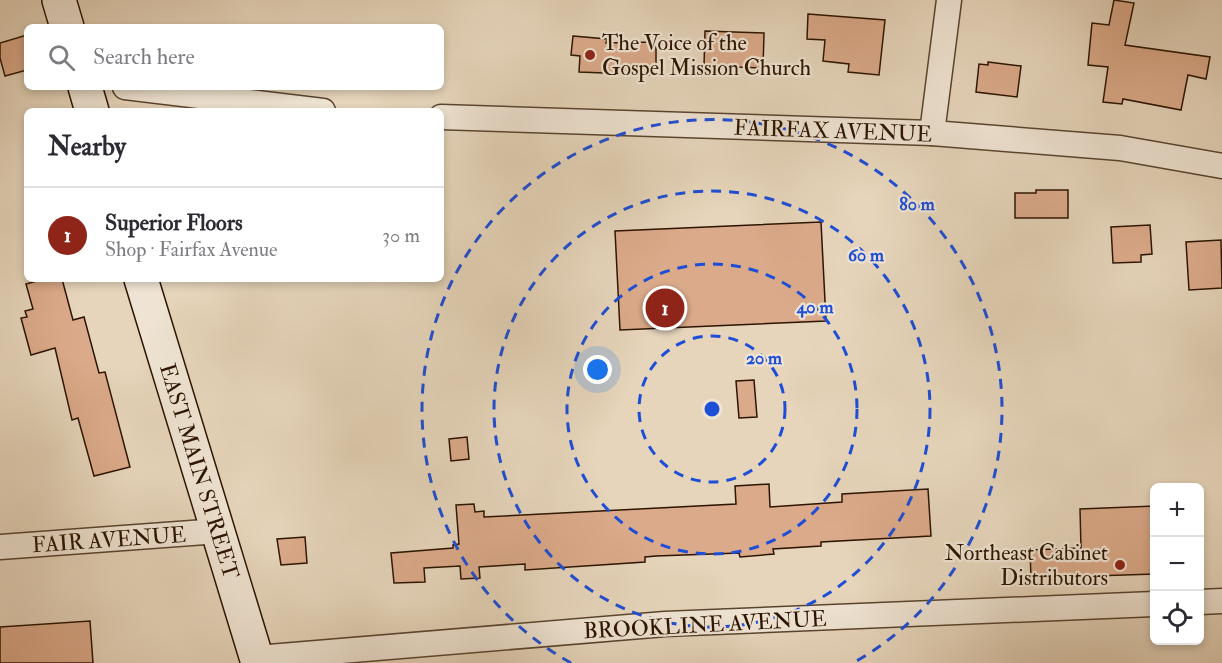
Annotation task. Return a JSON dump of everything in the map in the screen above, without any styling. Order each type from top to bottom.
[{"type":"main road","points":[[59,0],[66,24]]},
{"type":"main road","points":[[85,90],[91,108]]},
{"type":"main road","name":"EAST MAIN STREET","points":[[142,282],[258,660]]},
{"type":"street","points":[[932,133],[949,0]]},
{"type":"street","points":[[150,90],[298,108]]},
{"type":"street","name":"FAIRFAX AVENUE","points":[[444,117],[932,133],[1120,148],[1222,166]]},
{"type":"street","name":"FAIR AVENUE","points":[[0,546],[219,531]]},
{"type":"street","points":[[1204,602],[1222,601]]},
{"type":"street","name":"BROOKLINE AVENUE","points":[[258,660],[666,624],[1150,604]]},
{"type":"building","points":[[1114,0],[1134,3],[1125,45],[1210,57],[1206,79],[1188,75],[1181,110],[1123,99],[1122,104],[1103,102],[1108,67],[1088,65],[1092,23],[1109,25]]},
{"type":"building","points":[[808,14],[885,20],[879,75],[848,72],[849,64],[823,61],[825,40],[807,39]]},
{"type":"building","points":[[705,31],[764,33],[763,68],[704,66]]},
{"type":"building","points":[[24,36],[24,71],[5,76],[0,58],[0,43]]},
{"type":"building","points":[[573,36],[607,39],[606,43],[656,42],[656,75],[579,72],[580,56],[571,55]]},
{"type":"building","points":[[988,62],[1021,66],[1017,97],[976,92],[979,64],[988,65]]},
{"type":"building","points":[[1036,190],[1068,190],[1068,218],[1015,218],[1015,193],[1036,193]]},
{"type":"building","points":[[821,222],[826,321],[620,330],[615,231]]},
{"type":"building","points":[[1150,225],[1152,254],[1141,255],[1141,262],[1113,263],[1111,227]]},
{"type":"building","points":[[1221,240],[1222,288],[1189,290],[1186,242]]},
{"type":"building","points":[[63,282],[73,320],[84,317],[99,373],[105,372],[130,467],[94,476],[78,418],[72,420],[55,348],[31,355],[21,318],[27,317],[25,311],[33,309],[26,284]]},
{"type":"building","points":[[754,380],[757,417],[739,418],[736,381]]},
{"type":"building","points":[[467,437],[469,459],[451,461],[449,439]]},
{"type":"building","points":[[769,484],[770,507],[842,502],[842,494],[928,489],[931,536],[821,542],[821,546],[773,549],[774,554],[740,557],[739,553],[656,556],[645,557],[645,562],[525,570],[525,564],[479,567],[480,578],[461,579],[460,566],[424,568],[425,582],[394,583],[391,553],[453,548],[453,545],[459,544],[456,505],[474,504],[475,512],[484,511],[484,517],[736,504],[735,486]]},
{"type":"building","points":[[1150,506],[1150,574],[1031,578],[1030,550],[1081,548],[1080,509]]},
{"type":"building","points":[[305,537],[307,563],[281,565],[277,539]]},
{"type":"building","points":[[90,621],[93,663],[0,663],[0,627]]},
{"type":"place","name":"The Voice of the Gospel Mission Church","points":[[590,55]]},
{"type":"place","name":"Superior Floors","points":[[665,308]]},
{"type":"place","name":"Northeast Cabinet Distributors","points":[[1120,565]]}]
